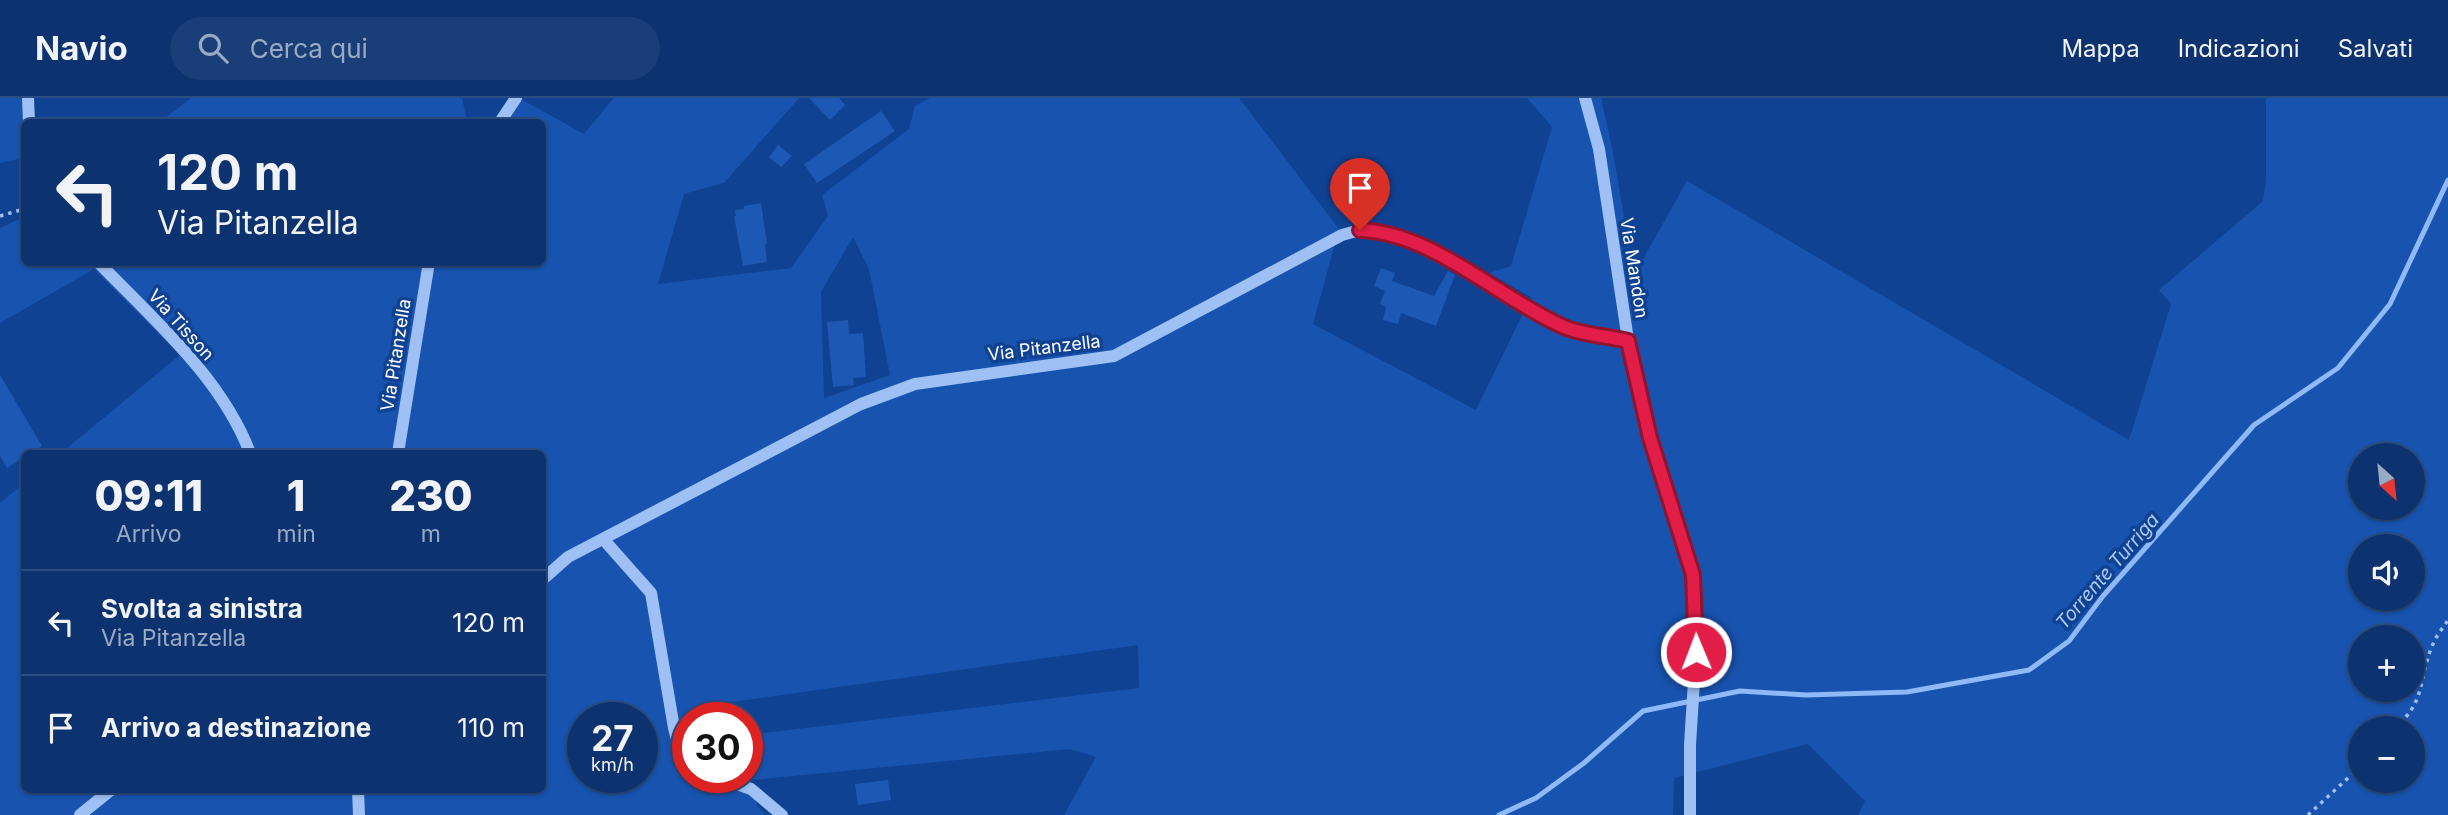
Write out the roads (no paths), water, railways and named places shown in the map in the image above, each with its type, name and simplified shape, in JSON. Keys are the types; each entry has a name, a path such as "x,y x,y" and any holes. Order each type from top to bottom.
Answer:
{"street":[{"path":"28,98 29,119"},
{"path":"502,119 516,98"},
{"name":"Via Mandon","path":"1585,98 1599,149 1628,341 1650,438 1693,575 1697,634 1690,745 1690,815"},
{"name":"Via Pitanzella","path":"546,576 568,557 836,416 889,392 957,376 1114,356 1342,235 1360,230 1379,231 1415,242 1566,328 1628,341"},
{"name":"Via Tisson","path":"102,266 186,352 240,428 249,450"},
{"name":"Via Pitanzella","path":"398,450 428,266"},
{"path":"604,540 651,593 672,716"},
{"path":"80,815 107,793"},
{"path":"358,793 359,815"},
{"path":"756,793 782,815"}],"waterway":[{"name":"Torrente Turriga","path":"1499,815 1536,798 1584,763 1643,711 1740,691 1806,695 1907,692 2029,670 2069,641 2103,596 2254,425 2338,368 2390,304 2448,180"}]}
